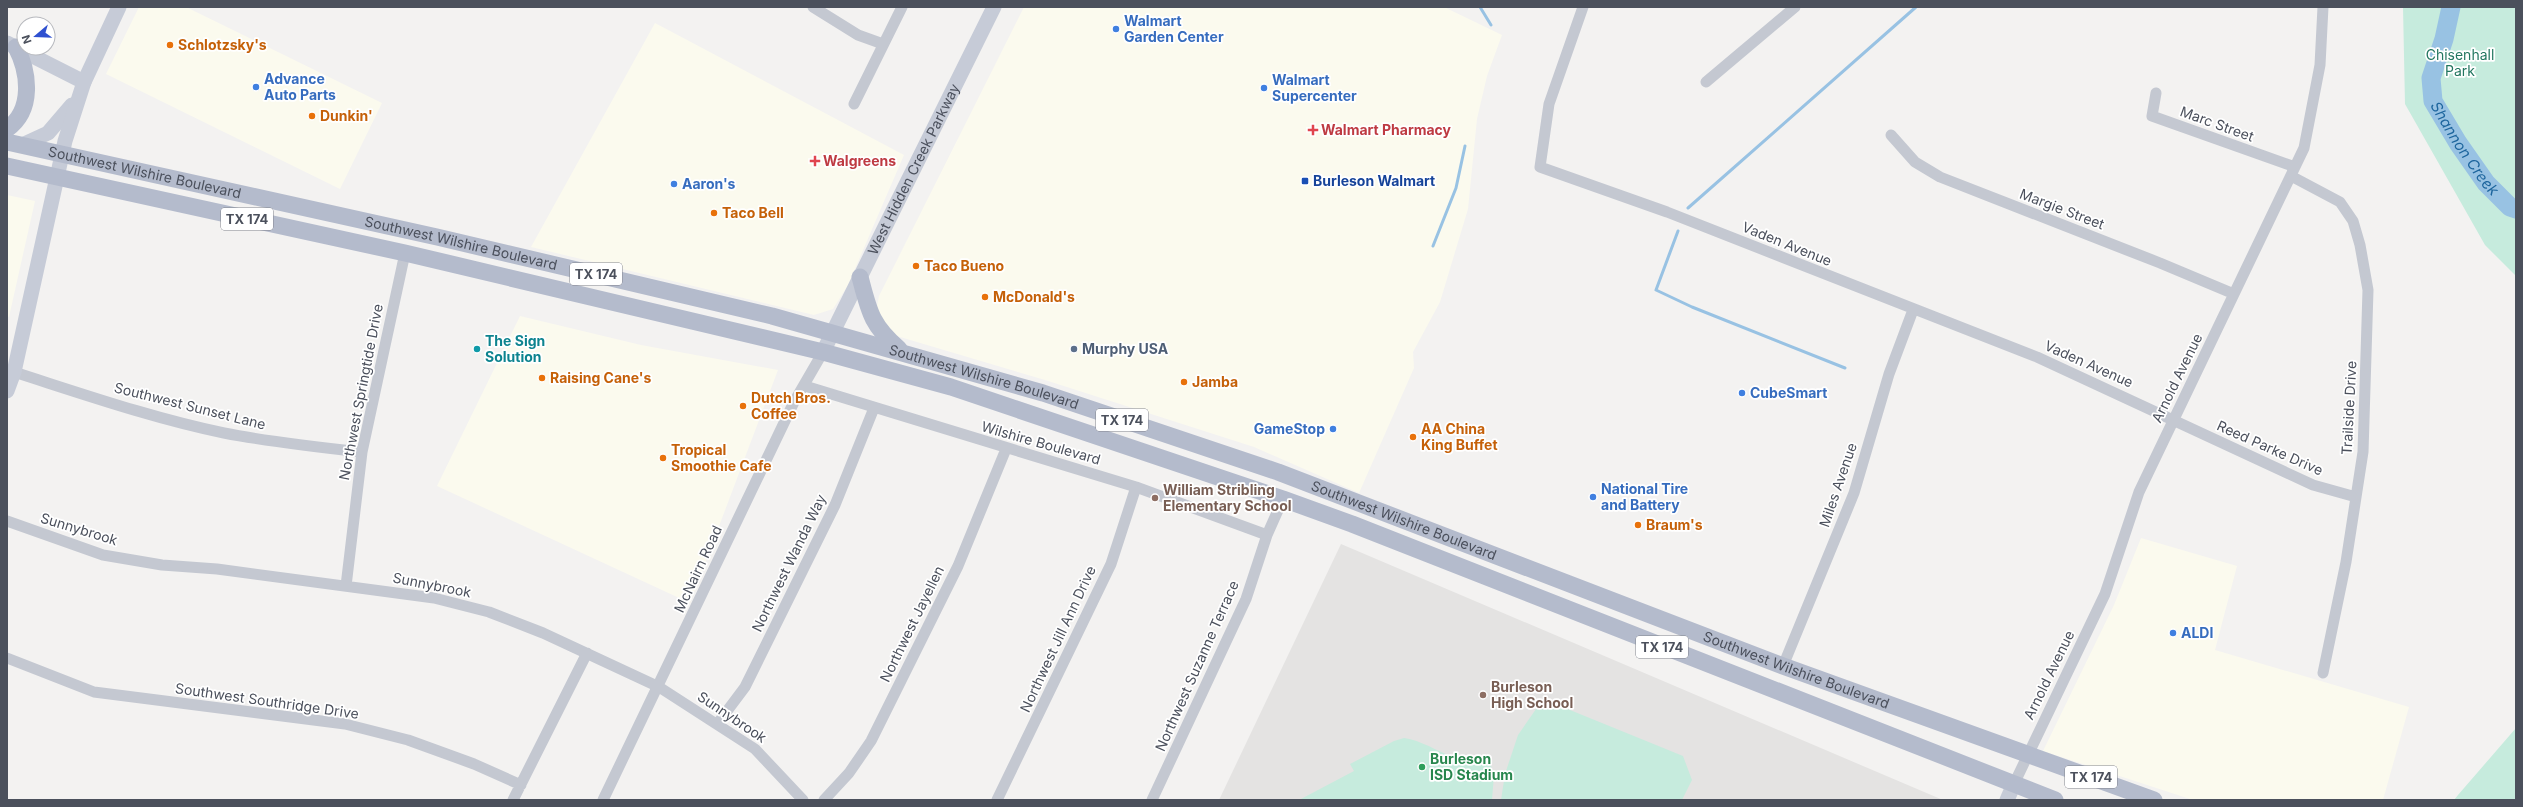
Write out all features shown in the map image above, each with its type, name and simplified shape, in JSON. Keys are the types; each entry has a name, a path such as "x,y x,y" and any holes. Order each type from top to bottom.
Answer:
{"main road":[{"path":"7,129 19,116 28,81 23,61 12,45"},
{"name":"Southwest Wilshire Boulevard","path":"14,143 566,267 833,332 1043,393 1256,465 1783,666 2154,800"},
{"name":"Southwest Wilshire Boulevard","path":"7,166 405,253 823,352 951,387 1283,499 1461,567 2055,800"},
{"path":"860,277 871,318 886,338 902,352"},
{"path":"1160,457 1183,452 1242,473 1251,472 1256,465"},
{"path":"1461,567 1469,546"}],"street":[{"path":"7,391 14,372 62,154 83,87 119,7"},
{"path":"813,7 858,35 883,44"},
{"path":"854,104 902,7"},
{"name":"West Hidden Creek Parkway","path":"823,352 994,7"},
{"name":"Vaden Avenue","path":"1583,7 1549,104 1540,167 1667,212 1913,310 2037,357 2174,419"},
{"path":"1706,82 1795,7"},
{"name":"Arnold Avenue","path":"2014,784 2027,754 2105,594 2139,492 2304,148 2313,110 2320,65 2323,7"},
{"path":"12,45 83,87"},
{"path":"14,143 48,133 66,114 83,87"},
{"name":"Marc Street","path":"2156,93 2152,116 2293,172"},
{"name":"Margie Street","path":"1891,135 1915,162 1940,177 2160,263 2234,294"},
{"name":"Trailside Drive","path":"2293,172 2340,202 2353,221 2360,246 2368,290 2363,452 2346,562 2323,673"},
{"name":"Northwest Springtide Drive","path":"346,586 362,452 405,253"},
{"name":"Miles Avenue","path":"1783,666 1854,494 1889,374 1913,310"},
{"name":"McNairn Road","path":"603,800 659,687 791,409 823,352"},
{"name":"Southwest Sunset Lane","path":"14,372 124,407 223,433 291,445 362,452"},
{"name":"Wilshire Boulevard","path":"805,386 1006,449 1136,487 1267,535"},
{"name":"Northwest Wanda Way","path":"718,723 745,687 835,506 874,408"},
{"name":"Reed Parke Drive","path":"2174,419 2192,430 2313,485 2356,497"},
{"name":"Northwest Jayellen","path":"824,800 849,773 871,741 958,566 1006,449"},
{"name":"Northwest Jill Ann Drive","path":"997,800 1111,564 1136,487"},
{"name":"Northwest Suzanne Terrace","path":"1152,800 1246,599 1267,535 1283,499"},
{"name":"Sunnybrook","path":"7,521 103,555 162,565 216,569 434,598 489,612 543,633 659,687 718,723 755,749 803,800"},
{"path":"513,800 587,653"},
{"name":"Southwest Southridge Drive","path":"7,658 94,692 345,724 408,740 474,764 521,785"},
{"path":"2007,800 2014,784"}],"shaded area":[{"path":"139,7 186,7 382,103 340,189 106,74"},
{"path":"1024,7 1444,7 1502,35 1487,76 1477,119 1468,209 1440,302 1413,352 1414,368 1359,493 1254,447 1045,380 890,334 876,311 879,296"},
{"path":"655,23 904,155 848,285 833,309 814,315 531,247"},
{"path":"7,195 35,201 9,317 7,316"},
{"path":"520,316 641,345 778,370 690,603 437,486"},
{"path":"2141,538 2237,566 2215,650 2409,707 2383,800 2193,800 2043,751 2114,605"},
{"name":"Burleson High School","path":"1341,544 1943,800 1219,800"}],"green space":[{"name":"Chisenhall Park","path":"2403,7 2516,7 2516,276 2485,245 2405,104"},
{"path":"1543,699 1683,756 1692,780 1682,800 1501,800 1505,774 1518,735"},
{"path":"2516,728 2516,800 2454,800 2458,795"},
{"name":"Burleson ISD Stadium","path":"1404,738 1414,740 1446,754 1468,761 1478,761 1488,757 1494,775 1492,800 1299,800 1354,771 1350,764 1394,741"}],"waterway":[{"path":"1480,7 1491,25"},
{"path":"1688,208 1916,7"},
{"name":"Shannon Creek","path":"2451,7 2444,39 2431,78 2433,101 2458,143 2486,183 2510,207 2516,209"},
{"path":"1433,246 1456,188 1465,146"},
{"path":"1678,231 1656,290 1692,307 1845,368"}],"place":[{"name":"Walmart Garden Center","path":"1116,29"},
{"name":"Schlotzsky's","path":"170,45"},
{"name":"Advance Auto Parts","path":"256,87"},
{"name":"Walmart Supercenter","path":"1264,88"},
{"name":"Dunkin'","path":"312,116"},
{"name":"Walmart Pharmacy","path":"1313,130"},
{"name":"Walgreens","path":"815,161"},
{"name":"Burleson Walmart","path":"1305,181"},
{"name":"Aaron's","path":"674,184"},
{"name":"Taco Bell","path":"714,213"},
{"name":"Taco Bueno","path":"916,266"},
{"name":"McDonald's","path":"985,297"},
{"name":"The Sign Solution","path":"477,349"},
{"name":"Murphy USA","path":"1074,349"},
{"name":"Raising Cane's","path":"542,378"},
{"name":"Jamba","path":"1184,382"},
{"name":"CubeSmart","path":"1742,393"},
{"name":"Dutch Bros. Coffee","path":"743,406"},
{"name":"GameStop","path":"1333,429"},
{"name":"AA China King Buffet","path":"1413,437"},
{"name":"Tropical Smoothie Cafe","path":"663,458"},
{"name":"National Tire and Battery","path":"1593,497"},
{"name":"William Stribling Elementary School","path":"1155,498"},
{"name":"Braum's","path":"1638,525"},
{"name":"ALDI","path":"2173,633"},
{"name":"Burleson High School","path":"1483,695"},
{"name":"Burleson ISD Stadium","path":"1422,767"}]}
